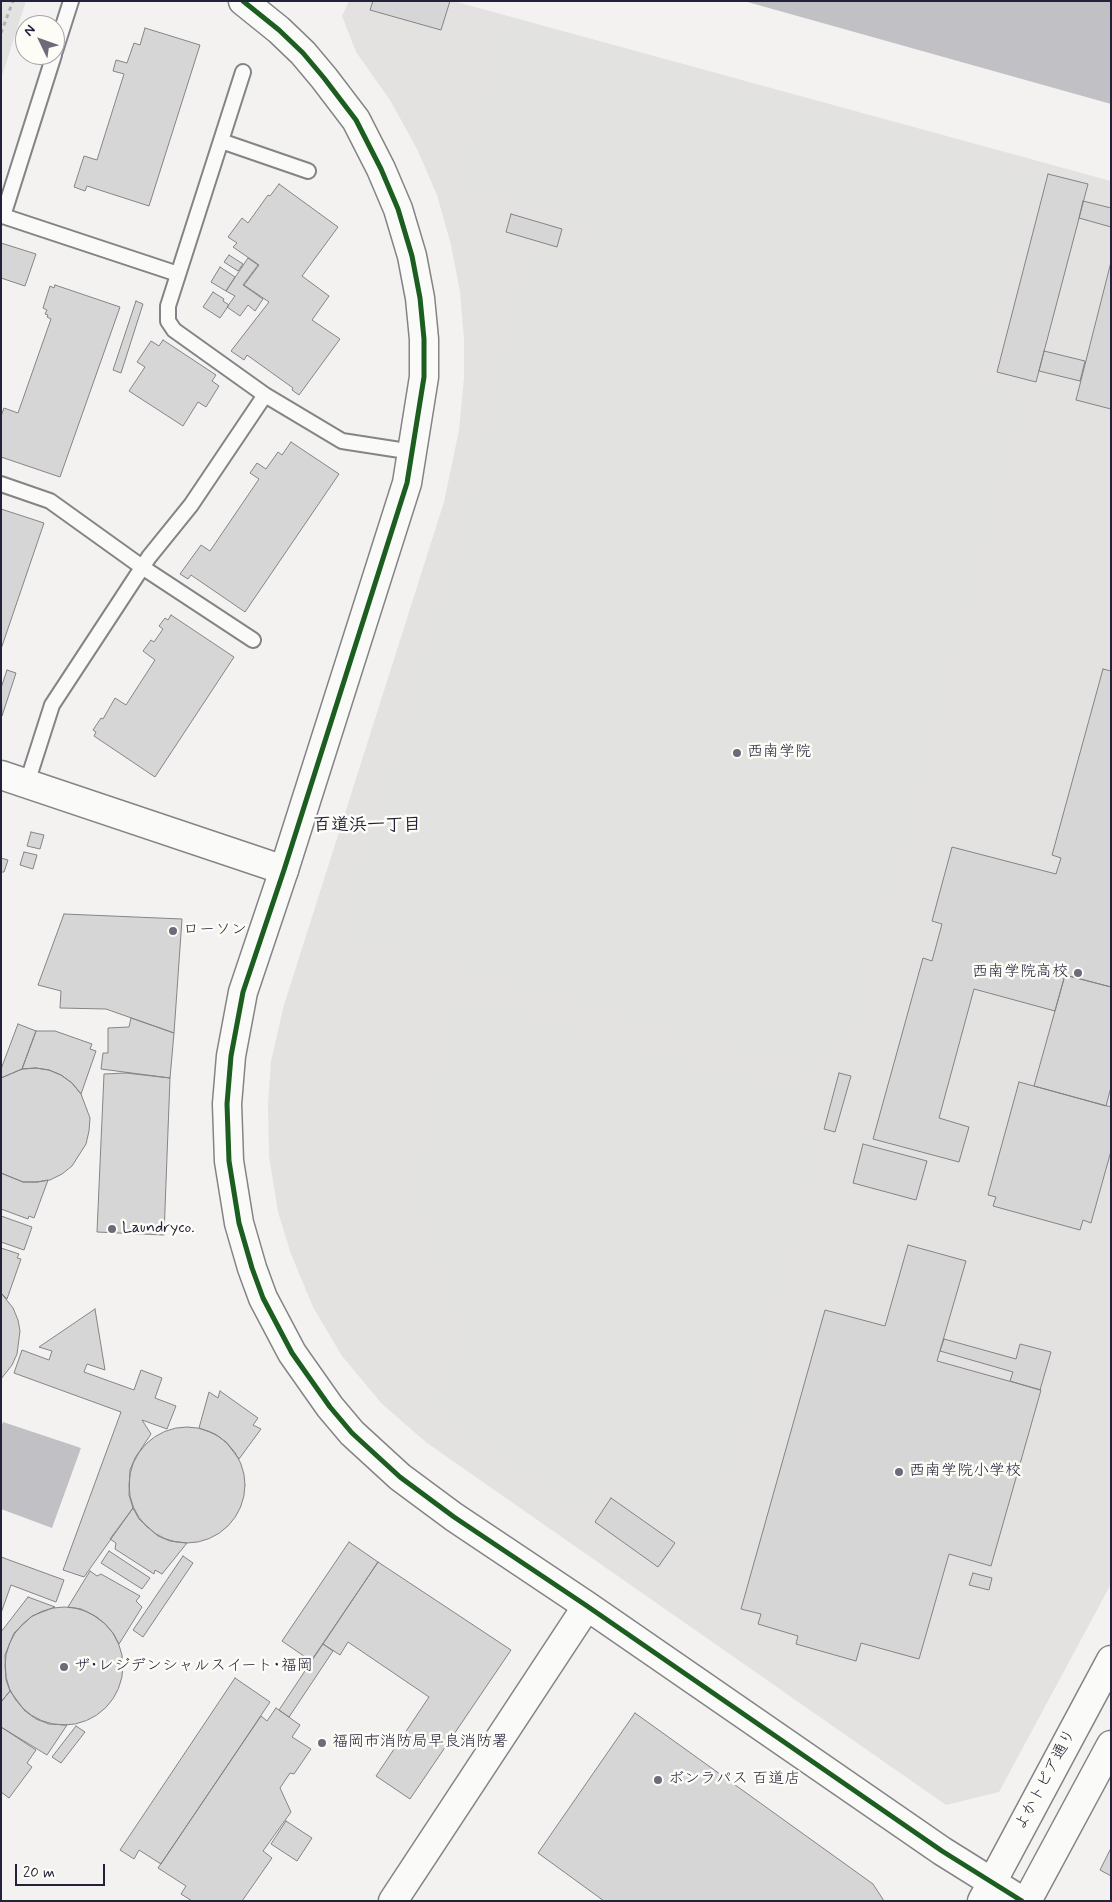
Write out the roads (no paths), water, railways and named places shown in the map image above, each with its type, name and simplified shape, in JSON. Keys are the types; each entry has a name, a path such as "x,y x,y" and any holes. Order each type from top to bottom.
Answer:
{"street":[{"path":"243,1 303,53 356,120 381,169 398,209 412,256 420,298 424,339 424,377 408,483 243,992 232,1056 227,1104 229,1161 239,1223 252,1268 264,1298 292,1353 330,1407 352,1433 400,1477 454,1517 587,1606 942,1851 987,1891 1022,1901"},
{"path":"1,775 284,870"},
{"path":"392,1901 587,1606"},
{"name":"よかトピア通り","path":"987,1891 1111,1660"},
{"path":"1027,1901 1111,1745"}],"lane":[{"path":"65,20 71,1"},
{"path":"51,65 3,216 178,274"},
{"path":"243,72 168,306 168,320 174,330 265,395 342,442 414,452"},
{"path":"221,141 308,170"},
{"path":"27,783 52,706 142,566 191,505 265,395"},
{"path":"1,484 50,501 142,566 253,640"}],"place":[{"name":"西南学院","path":"737,753"},
{"name":"ローソン","path":"173,931"},
{"name":"西南学院高校","path":"1078,973"},
{"name":"Laundryco.","path":"112,1229"},
{"name":"西南学院小学校","path":"899,1472"},
{"name":"ザ･レジデンシャルスイート･福岡","path":"64,1667"},
{"name":"福岡市消防局早良消防署","path":"322,1743"},
{"name":"ボンラパス 百道店","path":"658,1780"}],"district":[{"name":"百道浜一丁目","path":"367,826"}]}
